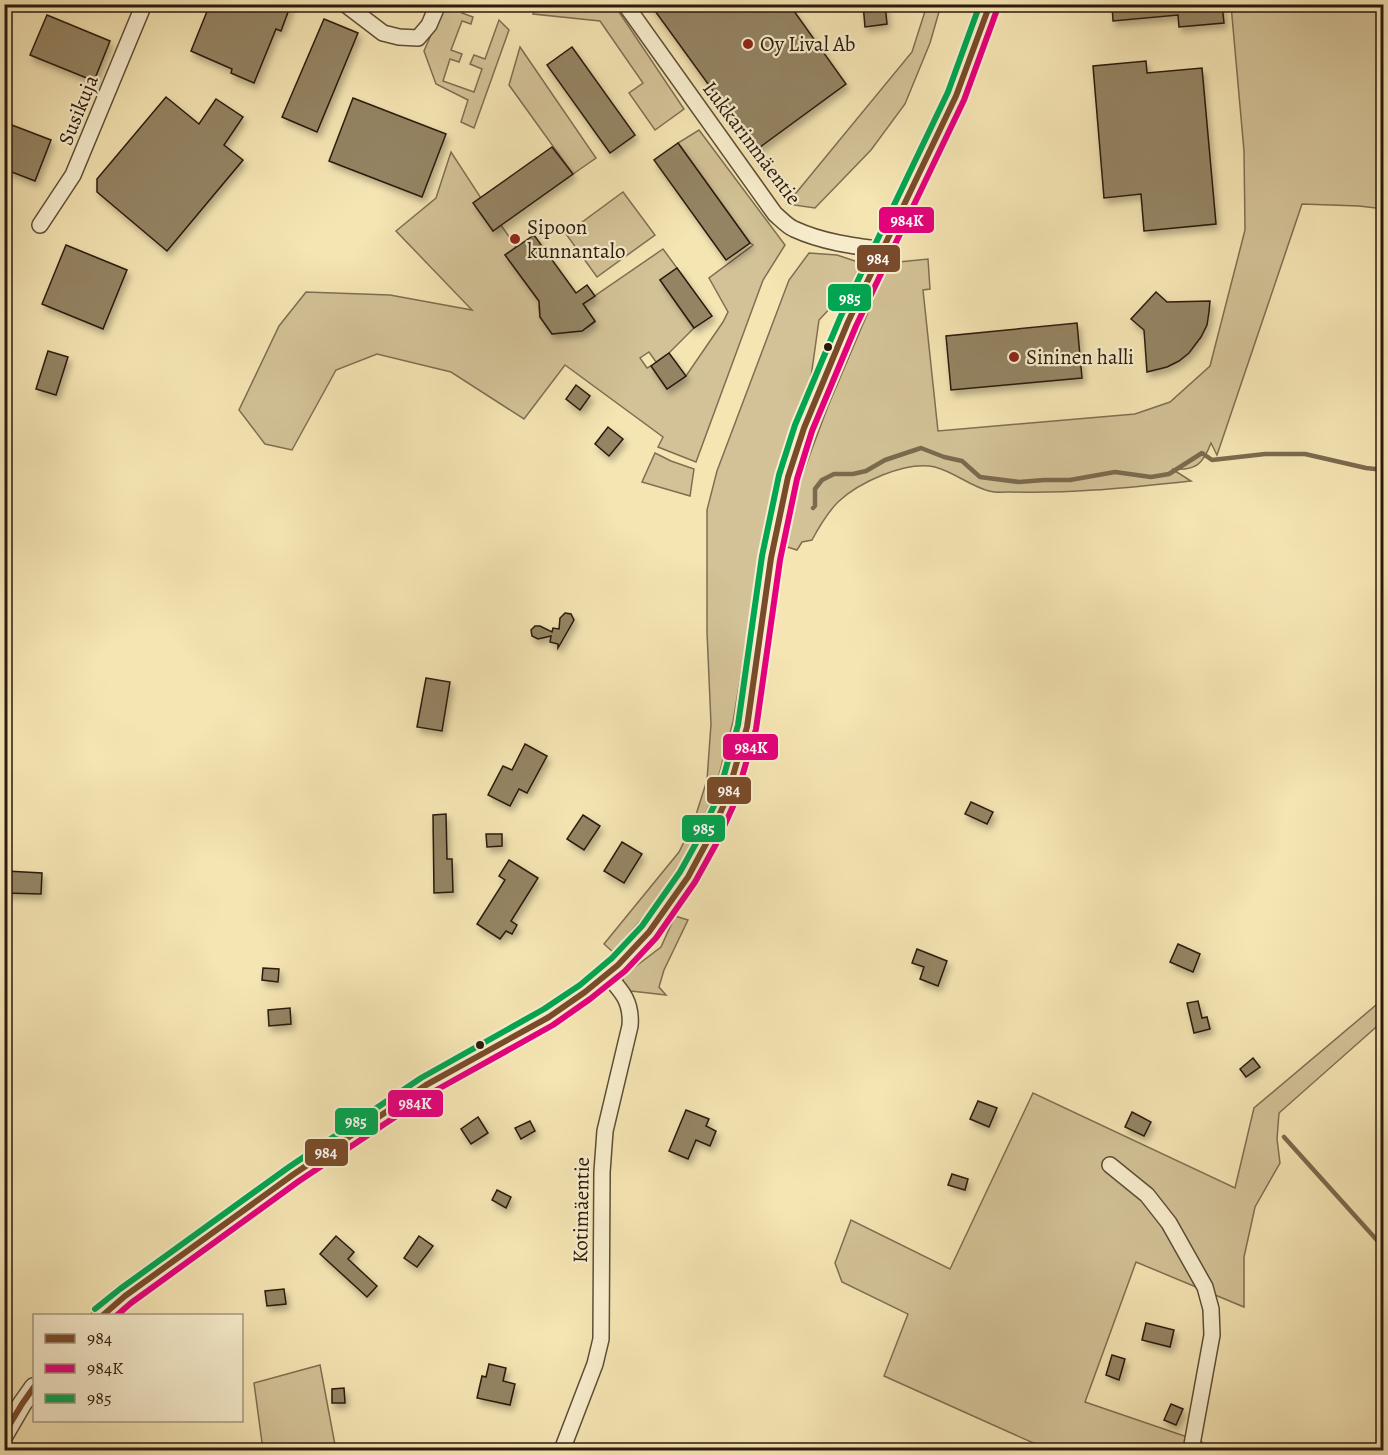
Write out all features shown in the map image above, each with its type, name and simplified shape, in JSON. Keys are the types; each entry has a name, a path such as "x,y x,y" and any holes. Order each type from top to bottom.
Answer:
{"street":[{"name":"Susikuja","path":"40,225 74,175 144,4"},
{"path":"345,4 383,33 418,38 429,25 438,4"},
{"name":"Lukkarinmäentie","path":"625,4 775,214 792,228 811,236 841,244 884,250"},
{"path":"103,1314 294,1174 426,1084 549,1017 585,992 607,975 649,932 688,877 726,800 739,758 747,727 771,558 788,477 804,428 848,322 956,96 990,4"},
{"name":"Kotimäentie","path":"562,1450 595,1364 601,1339 602,1172 605,1131 630,1026 631,1012 625,997 607,975"},
{"path":"1110,1165 1147,1195 1169,1223 1201,1277 1209,1298 1212,1335 1191,1450"},
{"path":"4,1435 33,1389"}],"shaded area":[{"path":"444,5 465,5 462,13 473,17 471,24 462,21 451,50 462,54 459,62 450,59 443,81 474,92 482,69 470,64 474,55 485,59 499,20 509,30 474,128 461,122 468,100 436,84 424,51"},
{"path":"536,5 612,5 617,9 684,109 655,130 629,93 643,83 600,21 533,14"},
{"path":"927,5 941,5 930,43 905,104 871,150 815,208 787,204 912,52"},
{"path":"1231,5 1383,5 1384,209 1302,204 1217,455 1211,443 1198,465 1187,469 1172,469 1191,481 1057,492 992,492 935,467 910,467 883,475 847,495 834,506 812,540 802,542 797,550 784,546 800,481 828,406 889,263 928,259 930,289 923,290 938,431 1135,414 1170,402 1210,366 1245,230 1244,151"},
{"path":"520,47 596,158 573,174 509,85"},
{"path":"699,130 785,245 763,280 696,462 658,447 663,437 565,365 524,419 451,372 377,354 336,370 292,450 265,444 239,410 279,326 306,292 390,295 472,310 396,231 436,198 451,152 481,198 493,231 501,225 516,247 505,255 541,304 539,306 540,317 552,334 583,330 595,322 583,304 663,249 677,268 660,280 694,328 669,353 656,362 649,352 640,358 647,368 651,366 667,389 686,376 728,312 709,278 753,245 678,143"},
{"path":"623,192 655,235 597,277 566,234"},
{"path":"809,253 837,255 861,263 851,286 819,320 811,377 778,476 761,557 733,722 714,794 687,857 654,905 613,952 604,944 679,852 694,821 707,780 711,724 707,632 707,510 717,471 789,280"},
{"path":"655,453 694,469 690,496 642,482"},
{"path":"675,916 688,920 664,970 659,987 666,995 631,991 623,986 623,976 661,947"},
{"path":"1382,1000 1383,1021 1279,1113 1277,1139 1280,1163 1255,1207 1244,1257 1244,1307 1136,1262 1085,1402 1202,1442 1200,1450 1049,1450 884,1376 908,1314 842,1282 835,1263 851,1220 950,1269 1033,1093 1235,1188 1254,1108"},
{"path":"320,1365 336,1450 263,1450 254,1383"}],"building":[{"path":"210,4 291,4 281,31 276,29 254,83 231,73 232,69 191,51"},
{"name":"Oy Lival Ab","path":"650,4 789,4 846,84 756,150"},
{"path":"863,4 885,4 887,24 865,27"},
{"path":"1112,4 1222,4 1224,23 1179,27 1178,15 1113,21"},
{"path":"47,15 110,41 94,81 30,55"},
{"path":"324,19 358,33 317,132 282,117"},
{"path":"572,47 635,135 610,153 547,65"},
{"path":"1146,61 1147,73 1202,68 1216,224 1144,231 1141,194 1104,198 1093,66"},
{"path":"166,97 199,124 216,99 243,117 224,145 243,160 167,251 97,192 97,179"},
{"path":"353,98 446,134 422,197 329,161"},
{"path":"4,122 51,140 35,181 4,169"},
{"path":"678,143 750,243 726,260 654,160"},
{"path":"552,147 573,174 493,231 473,203"},
{"path":"534,235 576,293 587,285 595,296 583,304 595,321 582,331 552,334 540,317 539,301 505,255"},
{"path":"66,245 127,270 103,329 42,304"},
{"path":"677,268 712,316 694,328 660,280"},
{"path":"1156,292 1167,302 1210,301 1209,312 1207,325 1189,353 1167,367 1147,372 1144,330 1131,319"},
{"name":"Sininen halli","path":"1077,323 1082,378 951,390 946,336"},
{"path":"48,351 68,357 56,395 36,389"},
{"path":"669,353 686,376 667,389 651,366"},
{"path":"576,385 590,396 580,410 566,399"},
{"path":"608,427 623,439 609,456 595,444"},
{"path":"565,613 571,614 574,620 558,648 558,644 550,642 551,636 538,639 532,636 531,630 535,626 552,632 553,628 559,629 560,618"},
{"path":"426,678 450,682 442,731 417,727"},
{"path":"525,744 547,756 527,793 519,789 510,806 488,795 503,766 512,770"},
{"path":"971,802 993,812 987,824 965,814"},
{"path":"446,814 447,859 452,859 453,892 434,893 433,815"},
{"path":"583,815 600,826 584,850 567,839"},
{"path":"486,834 502,834 502,846 487,847"},
{"path":"622,842 642,854 624,883 604,871"},
{"path":"509,860 538,878 511,921 517,925 512,934 506,931 500,939 477,924 505,880 499,876"},
{"path":"6,871 42,873 41,894 5,893"},
{"path":"1178,944 1200,954 1193,972 1170,962"},
{"path":"917,949 947,961 938,986 920,979 924,967 912,963"},
{"path":"263,968 279,969 278,982 262,980"},
{"path":"1198,1001 1202,1018 1207,1017 1210,1029 1194,1033 1187,1003"},
{"path":"290,1008 291,1024 269,1026 268,1010"},
{"path":"1253,1058 1260,1067 1246,1077 1240,1069"},
{"path":"978,1101 997,1108 989,1127 970,1119"},
{"path":"686,1110 709,1119 706,1126 716,1131 710,1146 696,1140 688,1159 669,1151"},
{"path":"1132,1112 1151,1122 1144,1136 1125,1127"},
{"path":"478,1117 488,1133 471,1144 461,1129"},
{"path":"530,1121 535,1131 521,1139 515,1128"},
{"path":"952,1174 968,1179 965,1190 948,1185"},
{"path":"497,1190 511,1197 506,1208 492,1200"},
{"path":"336,1236 354,1252 348,1259 377,1286 367,1297 320,1254"},
{"path":"419,1236 433,1246 417,1267 404,1258"},
{"path":"284,1289 286,1304 267,1306 265,1291"},
{"path":"1146,1323 1174,1330 1170,1347 1142,1340"},
{"path":"1112,1355 1125,1359 1119,1380 1106,1375"},
{"path":"489,1364 506,1368 503,1381 515,1384 510,1405 477,1398 482,1376 486,1377"},
{"path":"344,1388 345,1403 332,1403 332,1389"},
{"path":"1171,1404 1183,1409 1176,1425 1164,1420"}],"waterway":[{"path":"813,508 815,489 822,480 834,474 866,471 885,460 921,448 962,461 980,477 1019,482 1070,480 1115,472 1151,477 1169,474 1202,453 1212,460 1265,454 1305,454 1384,470"},
{"path":"1284,1137 1384,1248"}],"transit line":[{"name":"985","path":"95,1309 289,1167 421,1078 544,1009 580,985 612,958 642,926 680,872 718,797 738,725 762,556 779,475 795,425 840,318 948,92 980,4"},
{"name":"984","path":"104,1314 125,1296 294,1174 426,1085 549,1017 585,992 618,965 649,932 688,877 726,800 747,727 771,558 788,477 804,428 848,322 956,96 990,4"},
{"name":"984K","path":"118,1314 299,1181 431,1093 553,1025 590,999 625,971 656,938 695,882 734,804 756,729 780,560 797,479 812,431 856,326 964,100 998,7"},
{"name":"984","path":"4,1434 33,1388"}],"place":[{"name":"Oy Lival Ab","path":"748,44"},
{"name":"Sipoon kunnantalo","path":"515,239"},
{"name":"Sininen halli","path":"1014,357"}]}
